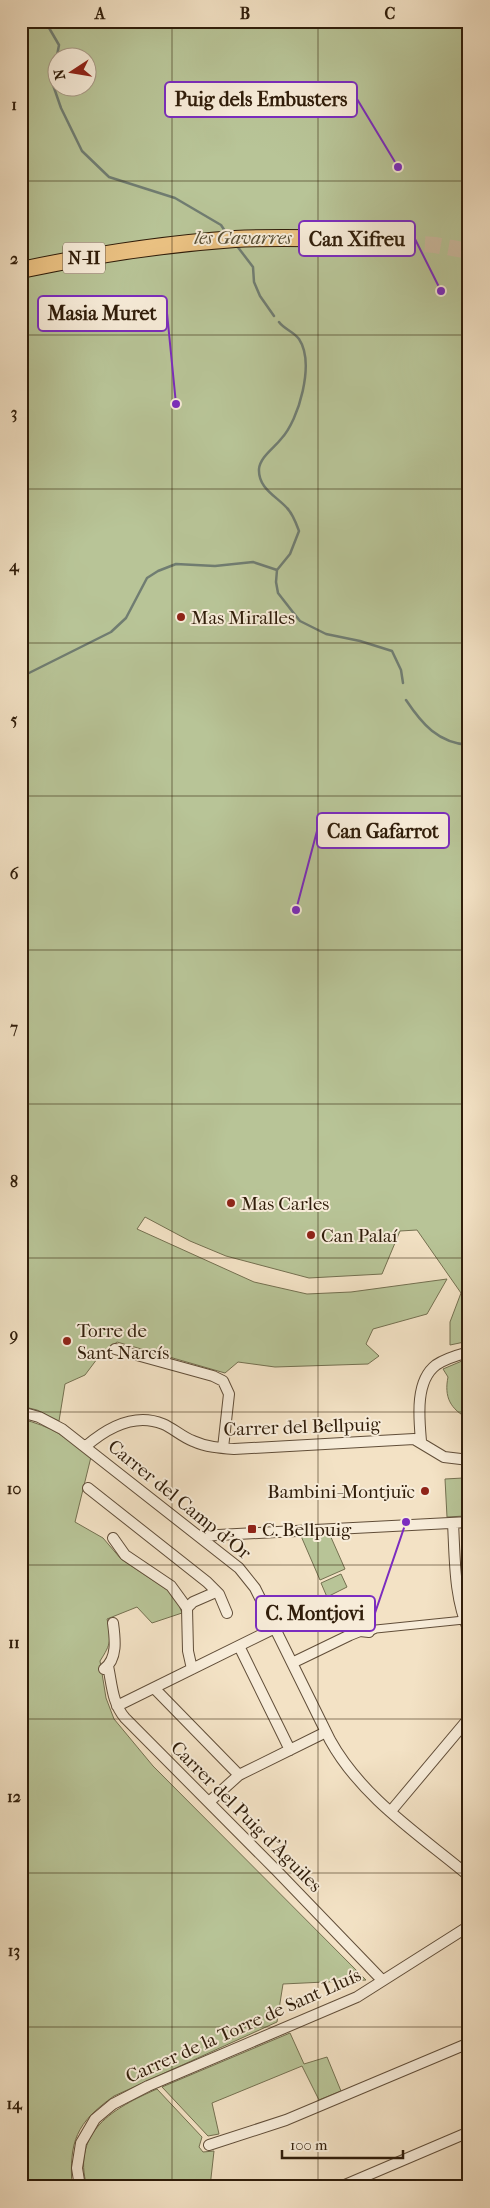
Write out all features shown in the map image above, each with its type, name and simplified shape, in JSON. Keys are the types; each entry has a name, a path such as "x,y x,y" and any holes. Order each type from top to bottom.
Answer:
{"highway":[{"name":"N-II","path":"21,270 78,258 146,248 236,239 353,238"}],"street":[{"path":"114,1348 213,1376 223,1381 229,1394 223,1448"},
{"path":"421,1441 420,1397 427,1375 443,1361 469,1352"},
{"name":"Carrer del Camp d'Or","path":"21,1412 39,1417 56,1425 86,1446 229,1559 251,1582 326,1732 357,1780 469,1876"},
{"name":"Carrer del Bellpuig","path":"86,1446 118,1424 132,1420 147,1419 163,1424 194,1442 223,1448 408,1439 421,1441 444,1456 469,1460"},
{"path":"88,1488 200,1575 219,1594 228,1613"},
{"path":"199,1536 469,1522"},
{"path":"453,1523 457,1583 464,1620 469,1631"},
{"path":"113,1538 125,1555 171,1586 187,1608 188,1651 192,1669"},
{"path":"187,1608 193,1602 216,1592"},
{"path":"292,1663 360,1631 369,1632 376,1629 464,1620"},
{"name":"Carrer del Puig d'Àguiles","path":"113,1623 114,1651 105,1668 117,1706 125,1718 382,1980"},
{"path":"117,1706 275,1628"},
{"path":"239,1646 290,1750"},
{"path":"154,1688 239,1775"},
{"path":"391,1811 469,1718"},
{"path":"209,1802 239,1775 326,1732"},
{"name":"Carrer de la Torre de Sant Lluís","path":"80,2187 77,2168 81,2143 95,2119 113,2104 148,2086 351,2000 469,1926"},
{"path":"209,2145 286,2120 469,2043"},
{"path":"340,2187 469,2132"}],"green space":[{"name":"les Gavarres","path":"21,21 469,21 469,1341 450,1345 450,1322 461,1293 417,1230 400,1231 382,1274 309,1278 226,1256 190,1241 145,1217 137,1229 254,1282 307,1294 351,1292 447,1279 427,1314 373,1329 366,1344 379,1356 368,1364 275,1367 238,1362 225,1373 117,1342 100,1355 85,1375 65,1384 59,1421 37,1410 21,1406"},
{"path":"469,1358 469,1419 457,1411 450,1402 447,1391 448,1377 443,1369"},
{"path":"21,1419 41,1425 59,1434 91,1457 75,1522 103,1538 121,1559 175,1595 182,1613 152,1623 137,1607 107,1619 110,1641 100,1661 106,1698 114,1719 153,1766 366,1980 283,1984 277,2022 114,2096 91,2115 78,2134 72,2157 72,2187 21,2187"},
{"path":"463,1478 465,1516 447,1517 445,1479"},
{"path":"330,1535 345,1569 320,1580 301,1536"},
{"path":"341,1574 347,1587 327,1597 321,1583"},
{"path":"290,2033 304,2064 327,2057 341,2091 319,2100 302,2066 212,2103 219,2134 208,2136 162,2087"},
{"path":"157,2089 202,2137 199,2147 203,2152 214,2151 210,2187 87,2187 84,2167 85,2151 91,2136 100,2124 126,2104"}],"waterway":[{"path":"45,21 59,45 52,82 61,108 82,151 109,177 175,198 221,225 227,234"},
{"path":"237,246 253,267 254,282 260,296 274,316"},
{"path":"279,322 299,339 304,349 305,376 303,391 294,419 288,430 262,461 259,469 261,481 268,491 289,510 299,531 290,554 277,570 276,582 278,593 300,621 326,634 360,641 392,651 401,670 403,683"},
{"path":"21,677 111,632 126,618 147,578 158,571 176,564 215,566 253,562 277,570"},
{"path":"406,700 418,717 432,731 448,740 469,745"}],"tunnel":[{"path":"353,239 435,245 469,251"}],"place":[{"name":"Puig dels Embusters","path":"398,167"},
{"name":"Can Xifreu","path":"441,291"},
{"name":"Masia Muret","path":"176,404"},
{"name":"Mas Miralles","path":"181,617"},
{"name":"Can Gafarrot","path":"296,910"},
{"name":"Mas Carles","path":"231,1203"},
{"name":"Can Palaí","path":"311,1235"},
{"name":"Torre de Sant Narcís","path":"67,1341"},
{"name":"Bambini-Montjuïc","path":"425,1491"},
{"name":"C. Montjovi","path":"406,1522"},
{"name":"C. Bellpuig","path":"252,1529"}]}
